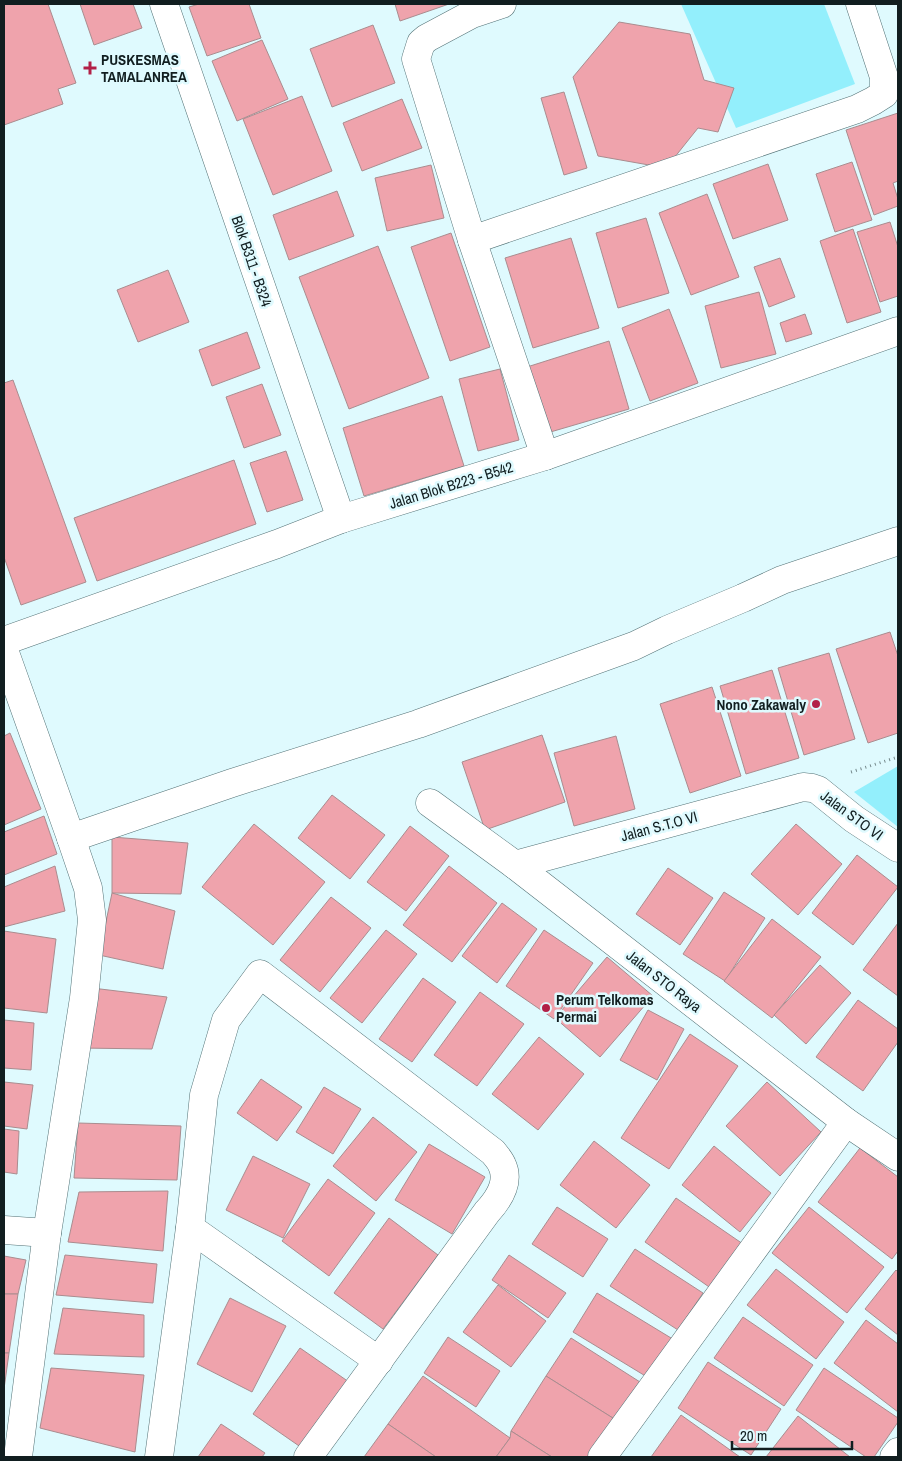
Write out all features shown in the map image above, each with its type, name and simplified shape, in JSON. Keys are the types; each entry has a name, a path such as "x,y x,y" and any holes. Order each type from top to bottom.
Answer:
{"street":[{"name":"Blok B311 - B324","path":"164,4 341,519"},
{"path":"502,4 472,14 427,38 421,43 416,60 472,240 545,456"},
{"path":"472,240 818,123 873,101 884,94 884,77 860,4"},
{"name":"Jalan Blok B223 - B542","path":"4,641 277,544 341,519 545,456 898,331"},
{"path":"71,838 232,783 427,721 634,646 666,630 782,580 898,541"},
{"path":"4,650 88,888 92,920 84,998 47,1233 18,1457"},
{"name":"Jalan STO VI","path":"803,787 818,790 854,819 898,848"},
{"name":"Jalan S.T.O VI","path":"515,865 803,787"},
{"name":"Jalan STO Raya","path":"430,803 515,865 846,1122 898,1158"},
{"path":"159,1457 190,1228 204,1095 226,1020 260,974 493,1152 503,1166 505,1180 499,1199 308,1457"},
{"path":"602,1457 846,1122"},
{"path":"190,1228 378,1361"},
{"path":"4,1230 47,1233"},
{"path":"894,1457 898,1452"}],"shaded area":[{"path":"681,4 824,4 855,84 736,128"},
{"path":"898,766 898,827 854,792"}],"building":[{"path":"4,4 48,4 76,83 58,89 63,104 4,125"},
{"path":"80,4 133,4 142,28 94,45"},
{"path":"199,4 249,4 261,38 207,56 189,7"},
{"path":"395,4 449,4 400,21"},
{"path":"619,22 690,34 704,80 734,88 718,132 698,128 666,168 598,156 573,77"},
{"path":"373,25 395,83 332,107 310,49"},
{"path":"262,40 288,99 237,121 212,61"},
{"path":"564,92 587,168 564,175 541,98"},
{"path":"302,96 332,171 273,195 243,119"},
{"path":"402,99 422,148 362,171 343,123"},
{"path":"898,113 898,181 893,183 898,206 874,215 846,130"},
{"path":"852,162 872,220 835,232 816,174"},
{"path":"768,164 788,220 733,239 713,184"},
{"path":"431,165 444,218 387,231 375,178"},
{"path":"337,191 354,236 289,260 273,215"},
{"path":"707,194 739,277 691,295 659,213"},
{"path":"646,218 669,293 618,308 596,233"},
{"path":"890,222 898,247 898,296 880,302 857,232"},
{"path":"853,229 881,312 847,323 820,241"},
{"path":"451,233 490,347 450,361 411,247"},
{"path":"571,238 599,328 533,348 505,258"},
{"path":"378,246 429,378 349,409 299,277"},
{"path":"780,258 795,297 769,307 754,267"},
{"path":"168,270 189,322 138,342 117,290"},
{"path":"759,292 776,354 721,368 705,306"},
{"path":"669,309 698,383 650,401 622,328"},
{"path":"805,314 812,334 786,342 780,323"},
{"path":"247,332 260,368 212,386 199,350"},
{"path":"609,341 629,409 547,433 527,367"},
{"path":"500,369 519,440 478,451 459,379"},
{"path":"13,380 86,582 21,605 4,557 4,383"},
{"path":"262,384 281,435 244,448 226,397"},
{"path":"442,396 464,466 364,496 343,428"},
{"path":"286,451 303,500 267,512 250,463"},
{"path":"234,460 256,524 97,581 74,518"},
{"path":"890,632 898,656 898,733 868,743 836,649"},
{"name":"Nono Zakawaly","path":"829,653 855,739 804,755 778,668"},
{"path":"772,670 799,758 746,774 720,686"},
{"path":"712,687 741,776 690,793 660,704"},
{"path":"10,733 41,809 4,825 4,736"},
{"path":"542,735 565,802 485,830 462,762"},
{"path":"616,736 635,809 574,826 554,753"},
{"path":"332,795 385,835 350,879 298,838"},
{"path":"44,816 57,854 4,875 4,832"},
{"path":"254,824 325,882 273,945 202,887"},
{"path":"796,824 842,864 798,915 751,874"},
{"path":"410,826 449,856 406,911 367,882"},
{"path":"112,837 188,843 181,894 112,893"},
{"path":"857,855 898,887 853,945 812,913"},
{"path":"55,866 65,911 4,927 4,887"},
{"path":"449,866 497,903 452,962 403,925"},
{"path":"668,868 713,898 680,945 636,914"},
{"path":"724,892 765,918 725,981 683,954"},
{"path":"112,893 175,911 163,969 99,955"},
{"path":"331,897 371,928 320,992 280,960"},
{"path":"502,903 537,929 497,983 462,956"},
{"path":"772,919 821,957 772,1018 724,981"},
{"path":"898,923 898,996 863,970"},
{"path":"386,930 417,954 362,1023 330,998"},
{"path":"544,930 593,963 554,1019 506,986"},
{"path":"4,931 56,939 47,1013 4,1008"},
{"path":"607,957 653,996 600,1057 555,1018"},
{"path":"820,965 851,993 806,1044 774,1015"},
{"path":"423,978 456,1002 412,1062 379,1039"},
{"path":"92,988 167,997 152,1049 80,1048"},
{"path":"480,992 524,1024 477,1086 434,1055"},
{"path":"858,1000 898,1029 898,1042 863,1091 816,1057"},
{"path":"648,1010 684,1029 657,1080 620,1060"},
{"path":"4,1020 34,1023 31,1070 4,1068"},
{"path":"690,1034 738,1066 669,1169 621,1138"},
{"path":"539,1037 584,1074 538,1130 492,1094"},
{"path":"261,1079 302,1107 277,1141 237,1113"},
{"path":"4,1082 33,1085 27,1129 4,1126"},
{"path":"767,1082 821,1132 780,1176 726,1126"},
{"path":"324,1087 361,1109 333,1154 296,1132"},
{"path":"373,1117 417,1152 376,1201 333,1166"},
{"path":"78,1123 181,1126 177,1180 74,1178"},
{"path":"4,1129 19,1131 17,1174 4,1172"},
{"path":"594,1141 650,1185 616,1228 560,1185"},
{"path":"429,1144 485,1177 452,1234 395,1200"},
{"path":"714,1146 771,1193 740,1232 682,1185"},
{"path":"860,1148 898,1177 898,1251 892,1259 818,1202"},
{"path":"253,1156 310,1184 283,1238 226,1210"},
{"path":"328,1179 375,1213 329,1276 282,1241"},
{"path":"168,1191 163,1251 68,1242 79,1192"},
{"path":"676,1198 743,1244 712,1289 645,1242"},
{"path":"557,1207 608,1239 583,1277 532,1244"},
{"path":"809,1207 884,1267 847,1313 772,1253"},
{"path":"389,1218 438,1255 383,1329 334,1293"},
{"path":"635,1249 703,1293 678,1330 610,1286"},
{"path":"65,1255 157,1264 153,1303 56,1295"},
{"path":"509,1255 566,1293 548,1318 492,1280"},
{"path":"4,1256 26,1260 18,1294 4,1294"},
{"path":"776,1269 844,1322 816,1359 747,1305"},
{"path":"896,1270 898,1272 898,1335 865,1309"},
{"path":"498,1285 546,1321 511,1367 463,1332"},
{"path":"597,1293 676,1341 652,1380 573,1332"},
{"path":"4,1294 18,1294 9,1353 4,1353"},
{"path":"230,1298 286,1326 252,1392 197,1364"},
{"path":"63,1308 144,1315 144,1357 54,1354"},
{"path":"743,1317 813,1365 784,1406 714,1358"},
{"path":"866,1320 898,1344 898,1412 834,1363"},
{"path":"448,1337 500,1371 476,1407 424,1373"},
{"path":"571,1338 640,1382 616,1420 546,1376"},
{"path":"300,1348 349,1382 302,1448 253,1414"},
{"path":"4,1353 9,1353 4,1389"},
{"path":"708,1362 781,1409 751,1455 678,1408"},
{"path":"51,1368 144,1375 135,1452 40,1428"},
{"path":"824,1368 898,1418 898,1422 874,1457 866,1457 796,1410"},
{"path":"423,1376 510,1438 496,1457 436,1457 388,1424"},
{"path":"546,1376 616,1420 592,1457 552,1457 511,1431"},
{"path":"681,1415 740,1457 651,1457"},
{"path":"798,1416 850,1457 766,1457"},
{"path":"221,1424 265,1453 262,1457 198,1457"},
{"path":"388,1424 436,1457 364,1457"},
{"path":"511,1431 552,1457 496,1457 510,1438"}],"place":[{"name":"PUSKESMAS TAMALANREA","path":"90,68"},
{"name":"Nono Zakawaly","path":"816,704"},
{"name":"Perum Telkomas Permai","path":"546,1008"}]}
